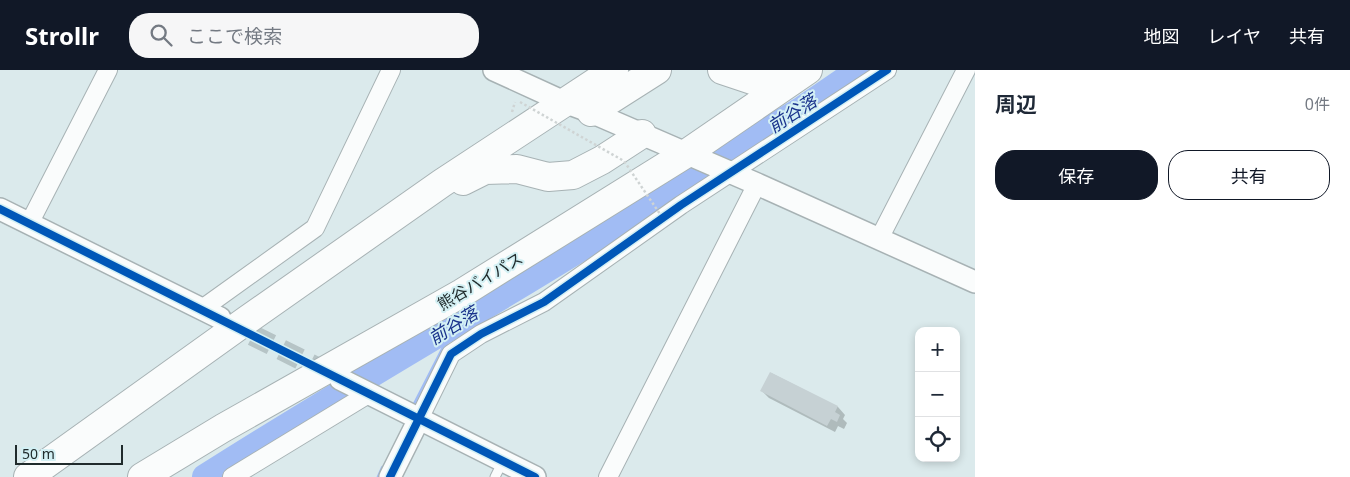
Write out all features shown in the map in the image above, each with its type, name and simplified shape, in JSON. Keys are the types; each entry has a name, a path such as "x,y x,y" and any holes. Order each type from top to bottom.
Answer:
{"highway":[{"path":"28,477 238,326 442,183 614,70"},
{"path":"591,112 657,70"},
{"path":"722,70 755,81 797,70"},
{"name":"熊谷バイパス","path":"142,477 224,428 462,293 687,153 808,70"},
{"path":"442,183 457,184 485,170 517,169 548,177 573,175 602,160 642,134"}],"street":[{"path":"29,224 108,70"},
{"path":"0,209 211,314 315,228 390,70"},
{"path":"494,70 564,102 687,153 975,282"},
{"path":"390,477 413,416 452,354 481,334 544,302 681,206 887,70"},
{"path":"879,239 966,70"},
{"path":"608,477 757,184"},
{"path":"340,379 413,416 499,469 534,477"},
{"path":"232,477 369,393"}],"path":[{"path":"520,102 624,161 660,214"}],"building":[{"path":"770,372 838,406 835,412 840,415 837,422 831,419 827,426 760,391"}],"waterway":[{"name":"前谷落","path":"725,157 802,109 859,70"},
{"name":"前谷落","path":"205,477 266,438 578,251 701,173"},
{"path":"412,410 457,322"},
{"path":"379,477 383,468"}],"tunnel":[{"path":"224,321 336,377"}],"cycle path":[{"path":"390,477 451,354 481,334 544,302 681,205 887,70"},
{"path":"0,209 535,477"}]}
